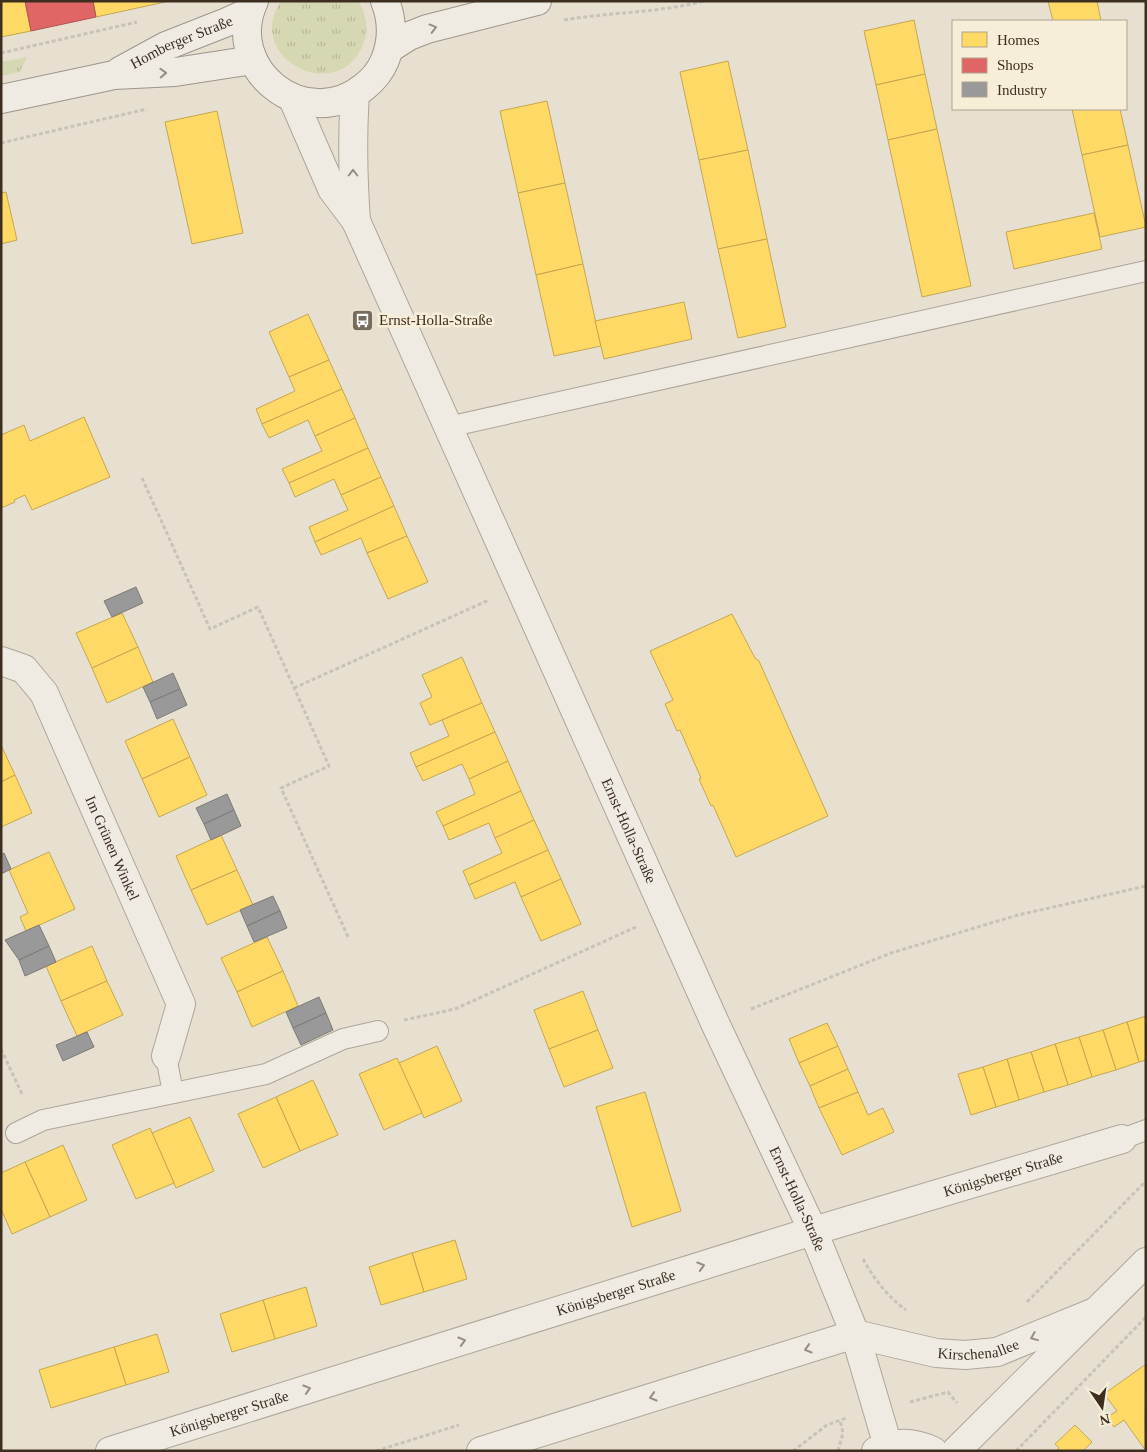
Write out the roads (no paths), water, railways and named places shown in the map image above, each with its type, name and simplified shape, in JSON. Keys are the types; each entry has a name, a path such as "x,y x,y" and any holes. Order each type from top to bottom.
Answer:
{"street":[{"path":"252,6 247,36 248,45 253,60 263,76 276,90 293,99 308,103 324,103 340,100 355,94 370,82 382,66 390,48 392,35 391,21 385,1"},
{"path":"390,48 409,36 427,30 538,1"},
{"name":"Homberger Straße","path":"114,74 166,46 227,22 252,6"},
{"name":"Homberger Straße","path":"1,99 114,74 175,72 253,60"},
{"name":"Ernst-Holla-Straße","path":"355,94 353,181 356,221"},
{"name":"Ernst-Holla-Straße","path":"293,99 332,189 356,221 715,1023 813,1231 855,1334 882,1448"},
{"name":"Im Grünen Winkel","path":"1,661 24,668 44,693 181,1004 166,1056"},
{"name":"Königsberger Straße","path":"110,1451 813,1231 1134,1135"},
{"name":"Kirschenallee","path":"956,1451 1146,1262"},
{"name":"Kirschenallee","path":"855,1334 936,1353 965,1355 989,1353 997,1352 1095,1312"},
{"path":"481,1451 855,1334"},
{"path":"882,1448 903,1443 919,1445 934,1451"}],"lane":[{"path":"448,427 1146,271"},
{"path":"16,1133 43,1120 266,1074 343,1039 378,1031"},
{"path":"166,1056 173,1093"}],"place":[{"name":"Ernst-Holla-Straße","path":"363,320"}]}
